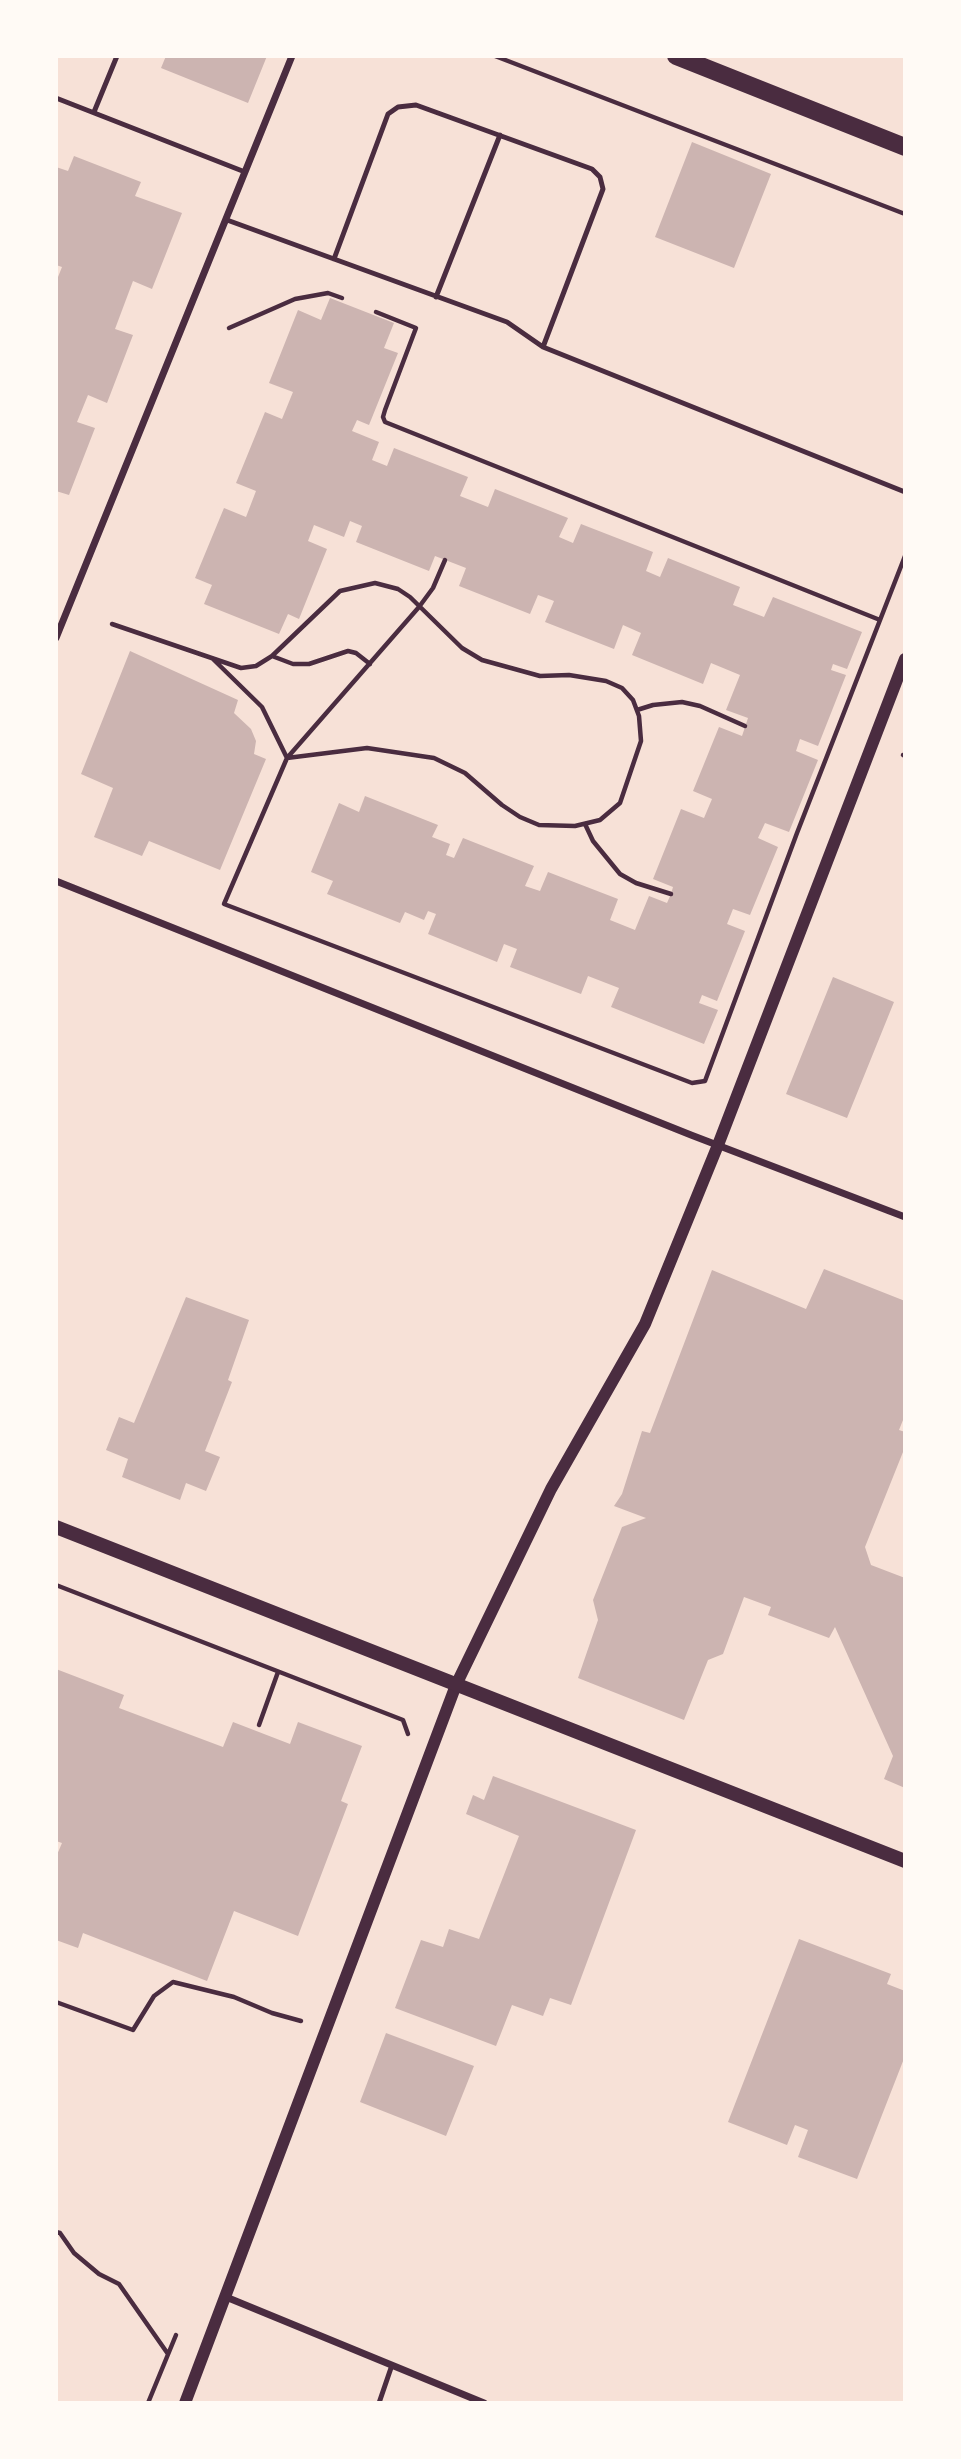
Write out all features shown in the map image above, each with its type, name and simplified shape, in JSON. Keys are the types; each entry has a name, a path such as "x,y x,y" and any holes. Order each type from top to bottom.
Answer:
{"main road":[{"path":"677,56 905,147"},
{"path":"56,1528 905,1861"}],"street":[{"path":"56,638 292,56"},
{"path":"185,2403 456,1685 551,1489 645,1324 718,1145 905,659"},
{"path":"56,881 905,1217"},
{"path":"226,2297 392,2365 471,2401 484,2403"}],"lane":[{"path":"94,112 117,56"},
{"path":"56,98 245,172"},
{"path":"334,260 388,114 398,107 416,104 592,169 600,177 603,189 544,347"},
{"path":"436,297 500,135"},
{"path":"227,220 507,322 544,347 905,492"},
{"path":"379,2403 392,2365"}],"path":[{"path":"495,56 905,214"},
{"path":"229,328 295,299 328,293 342,298"},
{"path":"376,312 416,328 385,410 385,422 880,620"},
{"path":"445,560 433,588 419,607 287,758 224,904 692,1083 705,1081 745,969 905,556"},
{"path":"111,624 242,668 257,666 272,656 340,590 375,583 398,589 410,597 462,648 482,660 540,676 569,676 606,681 622,688 633,700 637,710 641,741 620,803 600,820 585,824 540,825 520,817 465,773 434,758 367,748 287,758"},
{"path":"272,656 293,664 309,664 348,651 356,653 370,664"},
{"path":"212,658 262,707 287,758"},
{"path":"637,710 682,702 700,706 745,726"},
{"path":"585,824 593,841 620,874 636,883 671,894"},
{"path":"56,1586 403,1720"},
{"path":"259,1725 278,1672"},
{"path":"56,2002 133,2030 154,1996 173,1982 234,1997 326,2029"},
{"path":"56,2232 60,2233 74,2253 99,2274 119,2284 168,2354"},
{"path":"148,2403 176,2334"}],"building":[{"path":"166,56 267,56 248,103 161,68"},
{"path":"692,142 771,174 734,268 655,237"},
{"path":"74,156 141,182 135,196 182,213 152,289 133,281 115,329 133,335 107,403 88,395 77,422 95,428 69,495 56,491 56,282 62,267 56,265 56,167 68,171"},
{"path":"330,298 394,323 384,348 398,353 369,425 357,420 352,431 379,442 372,460 387,466 394,448 468,477 460,496 488,507 495,489 568,518 559,537 573,543 581,524 653,552 646,571 660,577 668,558 740,587 733,605 764,617 773,597 862,632 847,669 833,664 831,670 846,675 818,746 800,739 796,751 818,760 789,832 765,823 758,838 778,847 750,915 733,909 727,924 745,931 717,1001 702,995 699,1003 718,1010 704,1044 611,1007 619,988 588,976 581,994 510,967 517,949 504,944 497,962 428,934 436,914 428,911 424,920 405,912 400,923 327,894 333,881 311,872 339,803 359,812 365,796 438,825 432,837 450,844 446,855 454,858 463,838 534,866 525,886 540,891 548,872 618,899 610,920 635,930 649,896 667,903 671,894 673,887 653,879 681,809 704,818 712,799 693,791 719,727 742,736 748,718 726,710 740,675 711,663 703,684 632,655 641,633 623,625 614,649 545,622 554,601 538,595 530,614 459,586 466,568 435,556 429,571 356,542 362,526 350,521 344,537 314,525 308,541 327,549 299,619 288,614 279,634 204,604 212,585 195,578 224,508 246,517 256,491 236,483 265,412 282,419 293,392 269,383 298,310 321,320"},
{"path":"130,651 238,700 234,713 251,729 256,741 254,754 266,759 220,870 149,841 142,856 94,837 113,788 81,774"},
{"path":"833,977 894,1002 847,1118 786,1094"},
{"path":"824,1269 905,1301 905,1415 899,1430 905,1432 905,1447 865,1547 871,1565 905,1578 905,1788 884,1779 893,1756 835,1627 829,1638 768,1615 771,1607 744,1597 723,1654 708,1660 684,1720 578,1678 598,1620 593,1600 622,1527 646,1518 614,1506 622,1494 642,1431 650,1433 712,1270 806,1309"},
{"path":"186,1297 249,1320 228,1380 232,1382 205,1451 220,1457 206,1491 186,1483 180,1500 122,1477 128,1459 106,1450 119,1417 134,1423"},
{"path":"56,1669 124,1695 119,1708 223,1747 233,1722 290,1744 298,1722 362,1746 341,1801 348,1804 298,1936 234,1911 207,1981 83,1933 78,1948 56,1940 56,1857 62,1843 56,1841"},
{"path":"493,1776 636,1830 571,2005 550,1998 543,2016 512,2005 496,2046 395,2008 421,1940 443,1947 449,1929 479,1939 519,1836 466,1814 473,1795 484,1800"},
{"path":"799,1939 891,1974 887,1984 905,1991 905,2056 857,2179 798,2157 808,2130 795,2125 787,2145 728,2122"},
{"path":"386,2033 474,2066 446,2136 360,2102"}]}
